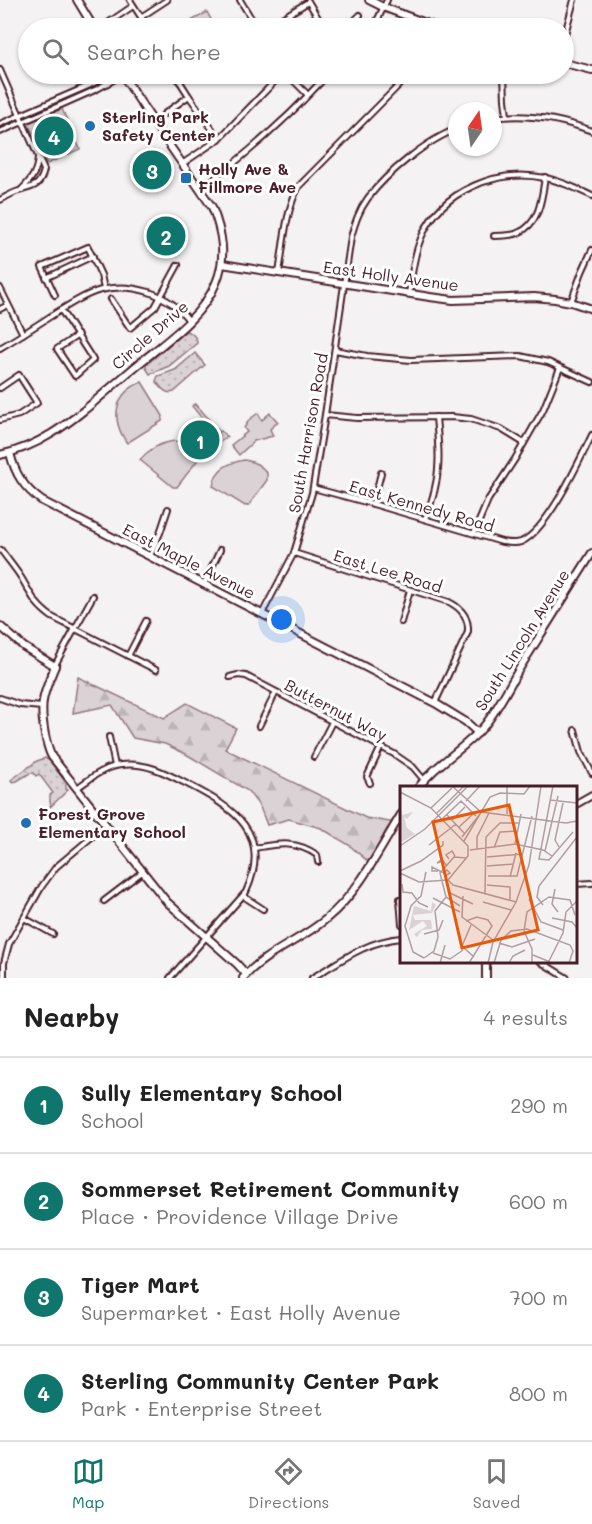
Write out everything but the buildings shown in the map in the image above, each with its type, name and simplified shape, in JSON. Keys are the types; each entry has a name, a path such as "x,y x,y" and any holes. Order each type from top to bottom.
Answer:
{"street":[{"path":"76,0 88,18"},
{"path":"130,0 141,17 167,0"},
{"path":"240,0 251,18"},
{"path":"369,0 409,18"},
{"path":"377,18 387,0"},
{"path":"569,18 574,0"},
{"path":"282,18 308,1 318,18"},
{"path":"115,18 133,6"},
{"path":"357,18 360,15"},
{"path":"574,66 592,70"},
{"path":"0,70 38,158 44,166 42,178 36,185 0,200"},
{"path":"0,124 91,84"},
{"path":"0,132 106,84"},
{"path":"130,84 200,189 219,176 285,119 318,84"},
{"path":"181,84 219,139"},
{"path":"182,164 219,139 272,84"},
{"path":"297,84 307,94"},
{"path":"279,273 288,216 298,186 400,84"},
{"path":"504,84 507,116"},
{"path":"164,114 189,96"},
{"path":"502,117 530,116 556,120 592,131"},
{"name":"South Harrison Road","path":"262,614 294,553 313,488 351,237 357,217 368,199 405,162 432,142 448,134"},
{"path":"21,190 32,179 38,158"},
{"path":"409,295 415,255 422,236 434,216 449,201 468,188 494,179 519,175 545,177 592,196"},
{"path":"494,236 521,232 532,223 539,208 545,177"},
{"name":"Circle Drive","path":"10,453 49,436 68,423 199,311 216,283 222,264 219,227 212,207 200,189"},
{"path":"55,295 42,267 88,246 101,275 104,289"},
{"path":"571,302 592,250"},
{"path":"46,278 93,256"},
{"name":"East Holly Avenue","path":"222,264 409,295 453,300 534,297 571,302 592,309"},
{"path":"111,299 130,328 155,307 178,265"},
{"path":"0,348 88,294 115,287 131,288 161,297 174,304 189,321"},
{"path":"0,288 23,334"},
{"path":"0,309 8,305"},
{"path":"61,310 78,335 93,360 75,376 57,349 78,335"},
{"path":"334,350 411,360 520,356 548,362 592,382"},
{"path":"474,533 488,500 543,410 560,368"},
{"path":"0,388 19,375 37,403 19,415 0,420"},
{"path":"325,415 357,418 452,417 471,419 501,429 524,443"},
{"path":"425,519 438,475 439,449 436,417"},
{"name":"East Kennedy Road","path":"313,488 502,542 521,542 539,527 548,514 592,435"},
{"path":"0,455 10,453"},
{"name":"East Maple Avenue","path":"10,453 19,479 32,494 42,501 435,703 466,722 478,733"},
{"path":"373,504 381,473"},
{"path":"150,556 168,509"},
{"path":"1,550 37,605 52,618 156,670"},
{"path":"204,584 220,550"},
{"name":"East Lee Road","path":"294,553 453,604 461,610 467,621 468,632 435,703"},
{"name":"South Lincoln Avenue","path":"420,786 478,733 496,709 591,558"},
{"path":"401,622 410,590"},
{"path":"93,596 46,687 42,707 42,724 49,751 167,902 237,964 245,976 270,954 315,927 339,907 364,877 400,816"},
{"path":"128,656 146,621"},
{"path":"0,626 24,647 55,666"},
{"name":"Butternut Way","path":"230,677 246,676 381,747 413,767 424,780"},
{"path":"259,726 276,692"},
{"path":"0,698 20,705 42,707"},
{"path":"314,757 332,722"},
{"path":"575,730 581,752 592,774"},
{"path":"109,738 116,766"},
{"path":"370,783 367,777 381,747"},
{"path":"76,788 99,772 116,766 134,765 156,769 226,806 239,817 248,831 254,848 254,870 251,882 243,896 170,978"},
{"path":"577,803 592,795"},
{"path":"4,978 7,951 42,886 57,867 107,825"},
{"path":"254,848 291,844 306,848 317,855 318,862"},
{"path":"104,901 142,872"},
{"path":"577,884 592,883"},
{"path":"243,896 263,909"},
{"path":"24,918 54,934"},
{"path":"312,978 365,946 400,938"},
{"path":"543,963 567,978"}],"green space":[{"path":"207,12 210,18 196,18"},
{"path":"62,109 80,149 47,164 28,123"},
{"path":"186,331 194,336 197,343 169,366 150,374 146,365"},
{"path":"195,353 205,365 174,392 164,390 156,381 158,376 175,370"},
{"path":"142,382 163,416 162,421 127,443 118,425 118,408 125,393"},
{"path":"195,403 219,431 216,435 221,431 227,437 220,442 208,430 213,425 209,427 192,406 194,404 199,409"},
{"path":"258,413 262,420 270,413 278,422 270,429 273,436 254,441 239,455 231,445 247,432 244,428 249,420"},
{"path":"177,441 194,446 203,453 177,487 173,487 140,460 156,446"},
{"path":"244,460 257,464 267,473 267,480 249,505 245,506 213,486 217,475 224,467"},
{"path":"78,677 164,718 187,703 236,728 225,749 366,818 396,823 371,864 349,845 321,828 289,819 267,825 260,807 248,791 165,744 133,738 112,705 73,713"},
{"path":"45,758 50,761 66,783 68,790 48,809 44,806 48,808 51,805 50,795 53,793 39,774 36,776 30,773 17,781 11,780 37,761"}],"place":[{"name":"Sterling Park Safety Center","path":"90,126"},
{"name":"Sterling Community Center Park","path":"54,136"},
{"name":"Tiger Mart","path":"152,170"},
{"name":"Holly Ave & Fillmore Ave","path":"186,178"},
{"name":"Sommerset Retirement Community","path":"166,236"},
{"name":"Sully Elementary School","path":"200,440"},
{"name":"Forest Grove Elementary School","path":"26,823"}]}
